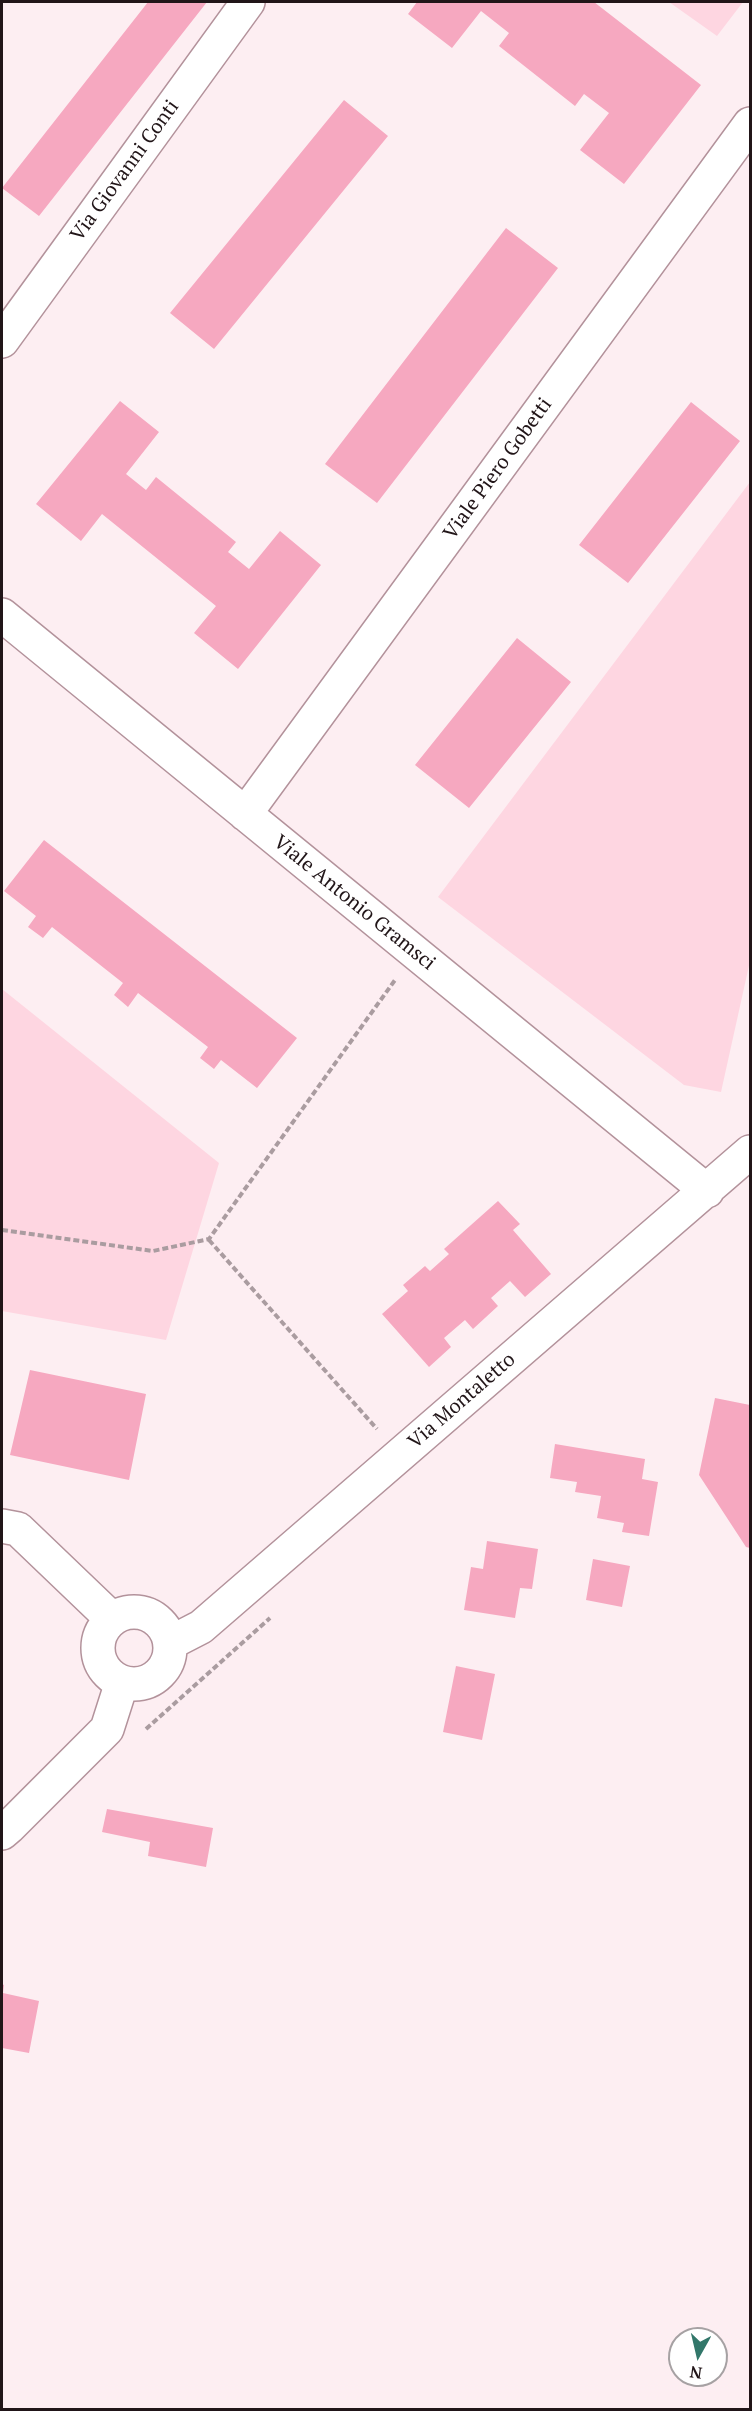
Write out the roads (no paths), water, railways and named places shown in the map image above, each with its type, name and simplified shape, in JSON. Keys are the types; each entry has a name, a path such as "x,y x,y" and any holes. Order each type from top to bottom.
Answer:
{"street":[{"name":"Via Giovanni Conti","path":"2,341 248,2"},
{"name":"Viale Piero Gobetti","path":"245,814 750,124"},
{"name":"Viale Antonio Gramsci","path":"2,615 707,1191"},
{"name":"Via Montaletto","path":"170,1643 201,1627 750,1152"},
{"path":"2,1526 18,1529 112,1618"},
{"path":"129,1612 148,1614 158,1621 166,1631 170,1643 170,1655 165,1667 157,1676 146,1682 134,1684 122,1682 112,1677 99,1659 99,1636 104,1627 112,1618 129,1612"},
{"path":"2,1833 107,1729 122,1682"}]}
